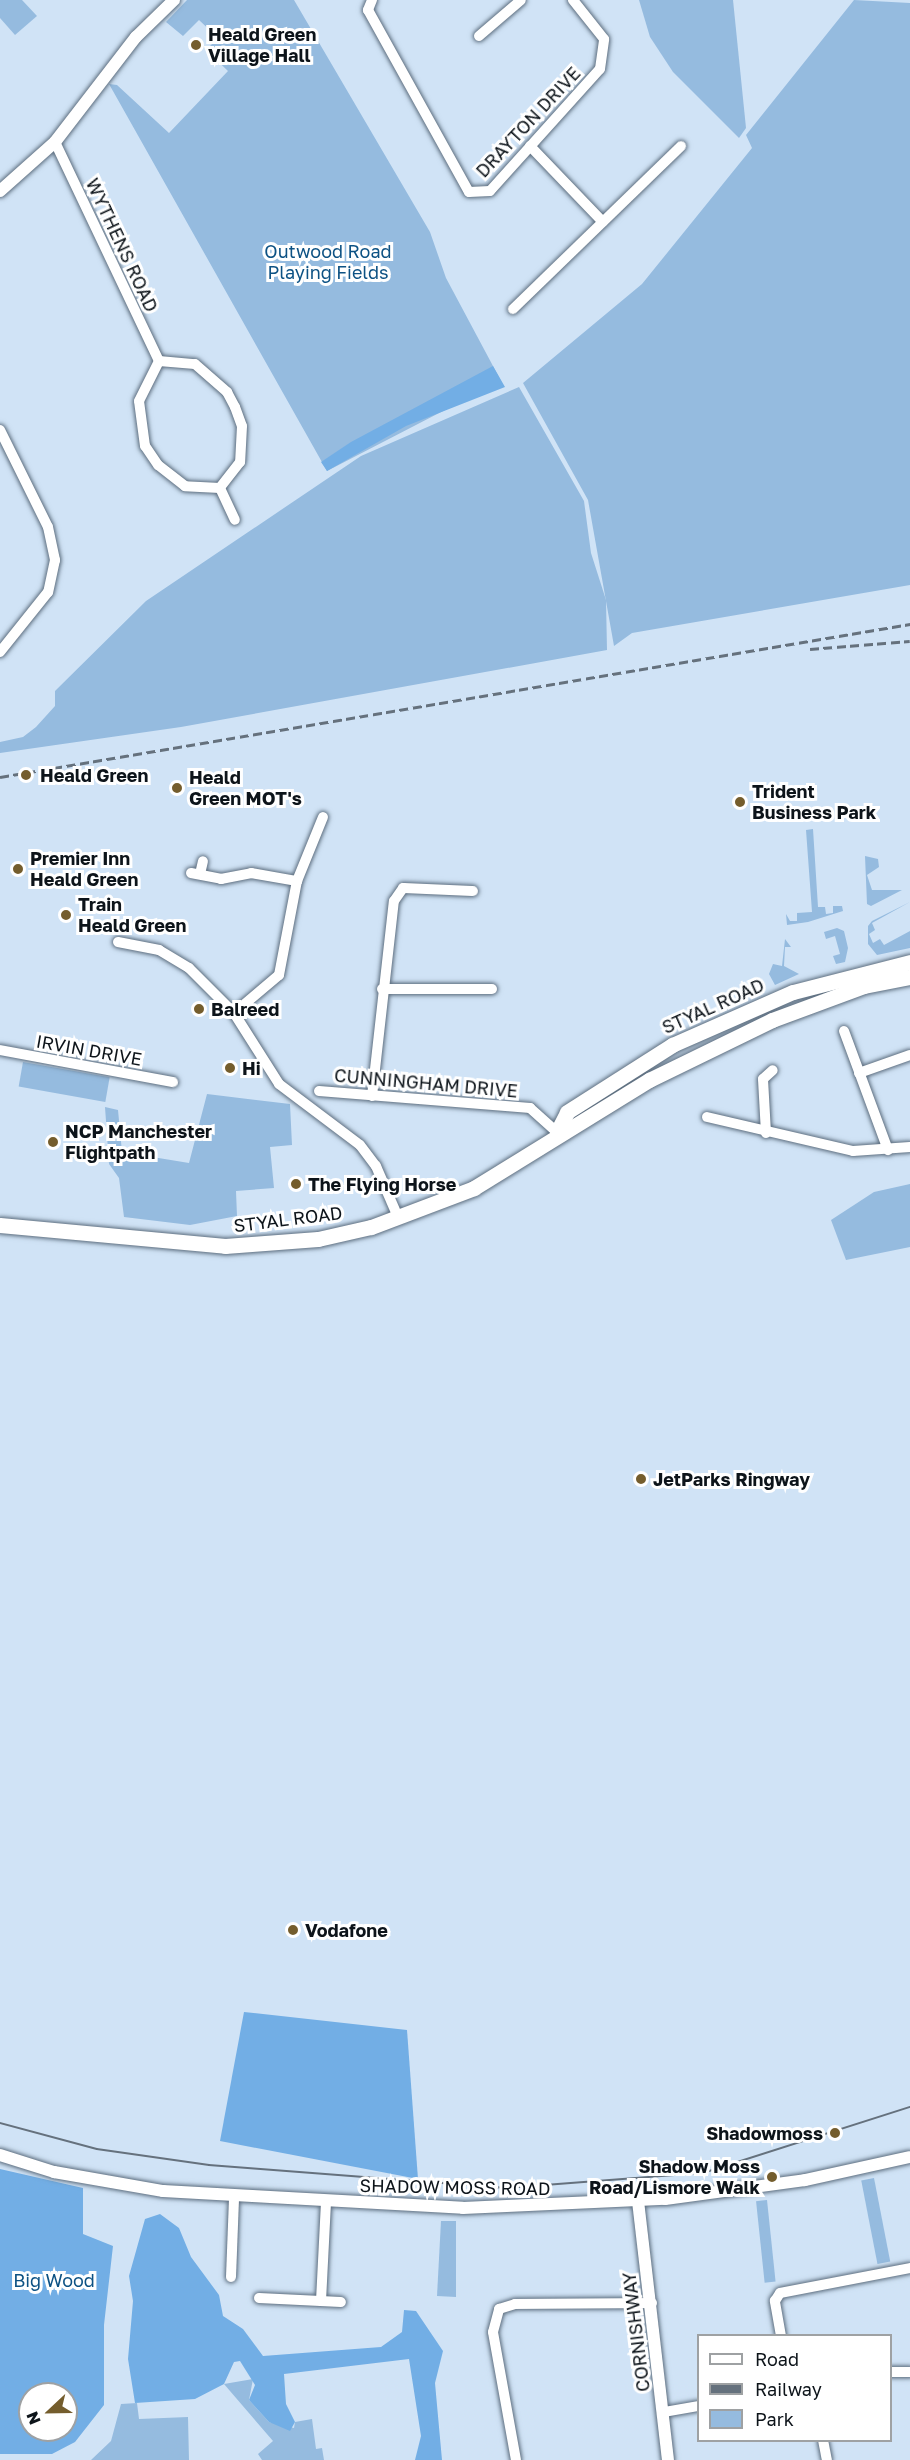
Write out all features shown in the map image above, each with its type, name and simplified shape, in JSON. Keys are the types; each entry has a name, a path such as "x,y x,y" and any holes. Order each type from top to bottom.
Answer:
{"main road":[{"name":"STYAL ROAD","path":"557,1132 567,1112 672,1045 793,992 910,962"},
{"name":"STYAL ROAD","path":"0,1225 225,1246 318,1239 398,1217 474,1188 557,1132 576,1127 649,1080 772,1020 864,986 910,977"}],"street":[{"path":"0,191 55,142 136,37 174,0"},
{"name":"DRAYTON DRIVE","path":"372,0 368,10 469,192 490,190 600,69 604,39 573,0"},
{"path":"479,36 521,0"},
{"name":"WYTHENS ROAD","path":"55,142 159,361"},
{"path":"530,146 603,222"},
{"path":"513,309 681,146"},
{"path":"159,361 195,364 227,392 235,407 242,426 240,462 220,488 185,486 158,465 145,446 138,412 140,390 159,361"},
{"path":"0,430 48,527 55,560 48,592 0,652"},
{"path":"220,488 235,520"},
{"path":"234,1013 275,983 297,881 323,817"},
{"path":"202,861 195,874 221,879 251,873 297,881"},
{"path":"372,1095 382,989 394,901 403,888 473,891"},
{"path":"118,942 172,956 234,1013 279,1084 360,1145 376,1166 398,1217"},
{"path":"382,989 492,989"},
{"path":"844,1031 888,1150"},
{"name":"IRVIN DRIVE","path":"0,1050 173,1082"},
{"path":"859,1073 910,1055"},
{"path":"766,1133 763,1079 772,1070"},
{"name":"CUNNINGHAM DRIVE","path":"319,1091 530,1108 557,1132"},
{"path":"706,1117 766,1133 853,1151 910,1147"},
{"name":"SHADOW MOSS ROAD","path":"0,2155 91,2180 234,2198 486,2207 638,2201 805,2180 910,2157"},
{"path":"231,2277 234,2198"},
{"name":"CORNISHWAY","path":"638,2201 652,2304 668,2460"},
{"path":"321,2301 326,2203"},
{"path":"781,2334 776,2301 780,2294 910,2268"},
{"path":"259,2298 341,2302"},
{"path":"516,2460 493,2332 499,2309 515,2304 652,2304"},
{"path":"892,2372 910,2372"},
{"path":"664,2412 697,2406"},
{"path":"823,2442 827,2460"}],"green space":[{"path":"0,0 22,0 37,16 15,35 0,18"},
{"name":"Outwood Road Playing Fields","path":"187,0 294,0 430,232 446,278 501,381 327,471 109,84 117,85 169,133 228,71 206,50 218,38 199,20 183,36 166,22"},
{"path":"639,0 733,0 746,128 739,138 673,72 650,37"},
{"path":"854,0 910,3 910,585 632,633 614,646 588,500 523,383 642,284 752,148 746,135"},
{"path":"493,366 505,387 406,426 327,471 321,462 351,442"},
{"path":"519,387 584,501 591,553 606,600 607,650 181,727 0,753 0,742 23,737 36,727 55,706 55,691 146,601 361,456"},
{"path":"813,829 818,907 825,907 826,914 833,913 833,906 842,906 843,911 808,922 787,925 786,914 790,921 797,921 797,913 812,912 806,830"},
{"path":"865,856 878,859 879,867 867,875 872,890 902,890 871,906 867,904"},
{"path":"910,902 872,923 875,930 869,934 873,943 880,939 884,945 910,931 910,948 877,955 868,944 868,926 872,921"},
{"path":"837,928 844,931 848,948 845,962 836,964 833,956 840,954 835,936 826,939 824,932"},
{"path":"785,939 791,947 785,947 784,966 799,974 775,985 769,974 773,964 782,966"},
{"path":"23,1062 110,1077 105,1102 19,1087"},
{"path":"207,1094 290,1104 292,1145 270,1147 274,1188 236,1191 237,1216 190,1225 124,1217 119,1178 109,1164 105,1107 118,1110 122,1152 189,1163"},
{"path":"910,1184 910,1247 846,1260 831,1220 874,1192"},
{"path":"244,2012 407,2030 418,2179 220,2141"},
{"name":"Big Wood","path":"0,2169 83,2188 83,2234 113,2246 104,2325 104,2405 78,2438 78,2382 18,2382 18,2442 75,2442 52,2454 0,2454"},
{"path":"874,2178 890,2261 877,2264 861,2180"},
{"path":"767,2200 776,2282 765,2283 756,2201"},
{"path":"160,2214 179,2228 191,2257 219,2295 223,2316 243,2329 263,2356 381,2347 402,2332 404,2310 416,2311 443,2351 435,2383 442,2460 415,2460 421,2436 409,2359 284,2374 286,2404 295,2422 290,2431 269,2422 249,2400 255,2385 240,2361 234,2362 224,2384 195,2399 135,2403 128,2359 133,2301 129,2276 145,2219"},
{"path":"441,2221 456,2221 456,2297 437,2296"},
{"path":"253,2379 249,2400 269,2422 294,2428 295,2422 312,2419 316,2449 322,2448 324,2460 262,2460 258,2454 273,2441 224,2384"},
{"path":"137,2403 139,2419 188,2417 189,2460 91,2460 111,2441 121,2404"}],"tram line":[{"path":"0,2123 97,2149 209,2165 506,2188 703,2173 910,2107"}],"railway":[{"path":"0,777 910,624"},
{"path":"810,649 910,641"}],"place":[{"name":"Heald Green Village Hall","path":"196,45"},
{"name":"Heald Green","path":"26,775"},
{"name":"Heald Green MOT's","path":"177,788"},
{"name":"Trident Business Park","path":"740,802"},
{"name":"Premier Inn Heald Green","path":"18,869"},
{"name":"Train Heald Green","path":"66,915"},
{"name":"Balreed","path":"199,1009"},
{"name":"Hi","path":"230,1068"},
{"name":"NCP Manchester Flightpath","path":"53,1142"},
{"name":"The Flying Horse","path":"296,1184"},
{"name":"JetParks Ringway","path":"641,1479"},
{"name":"Vodafone","path":"293,1930"},
{"name":"Shadowmoss","path":"835,2133"},
{"name":"Shadow Moss Road/Lismore Walk","path":"772,2177"}]}
